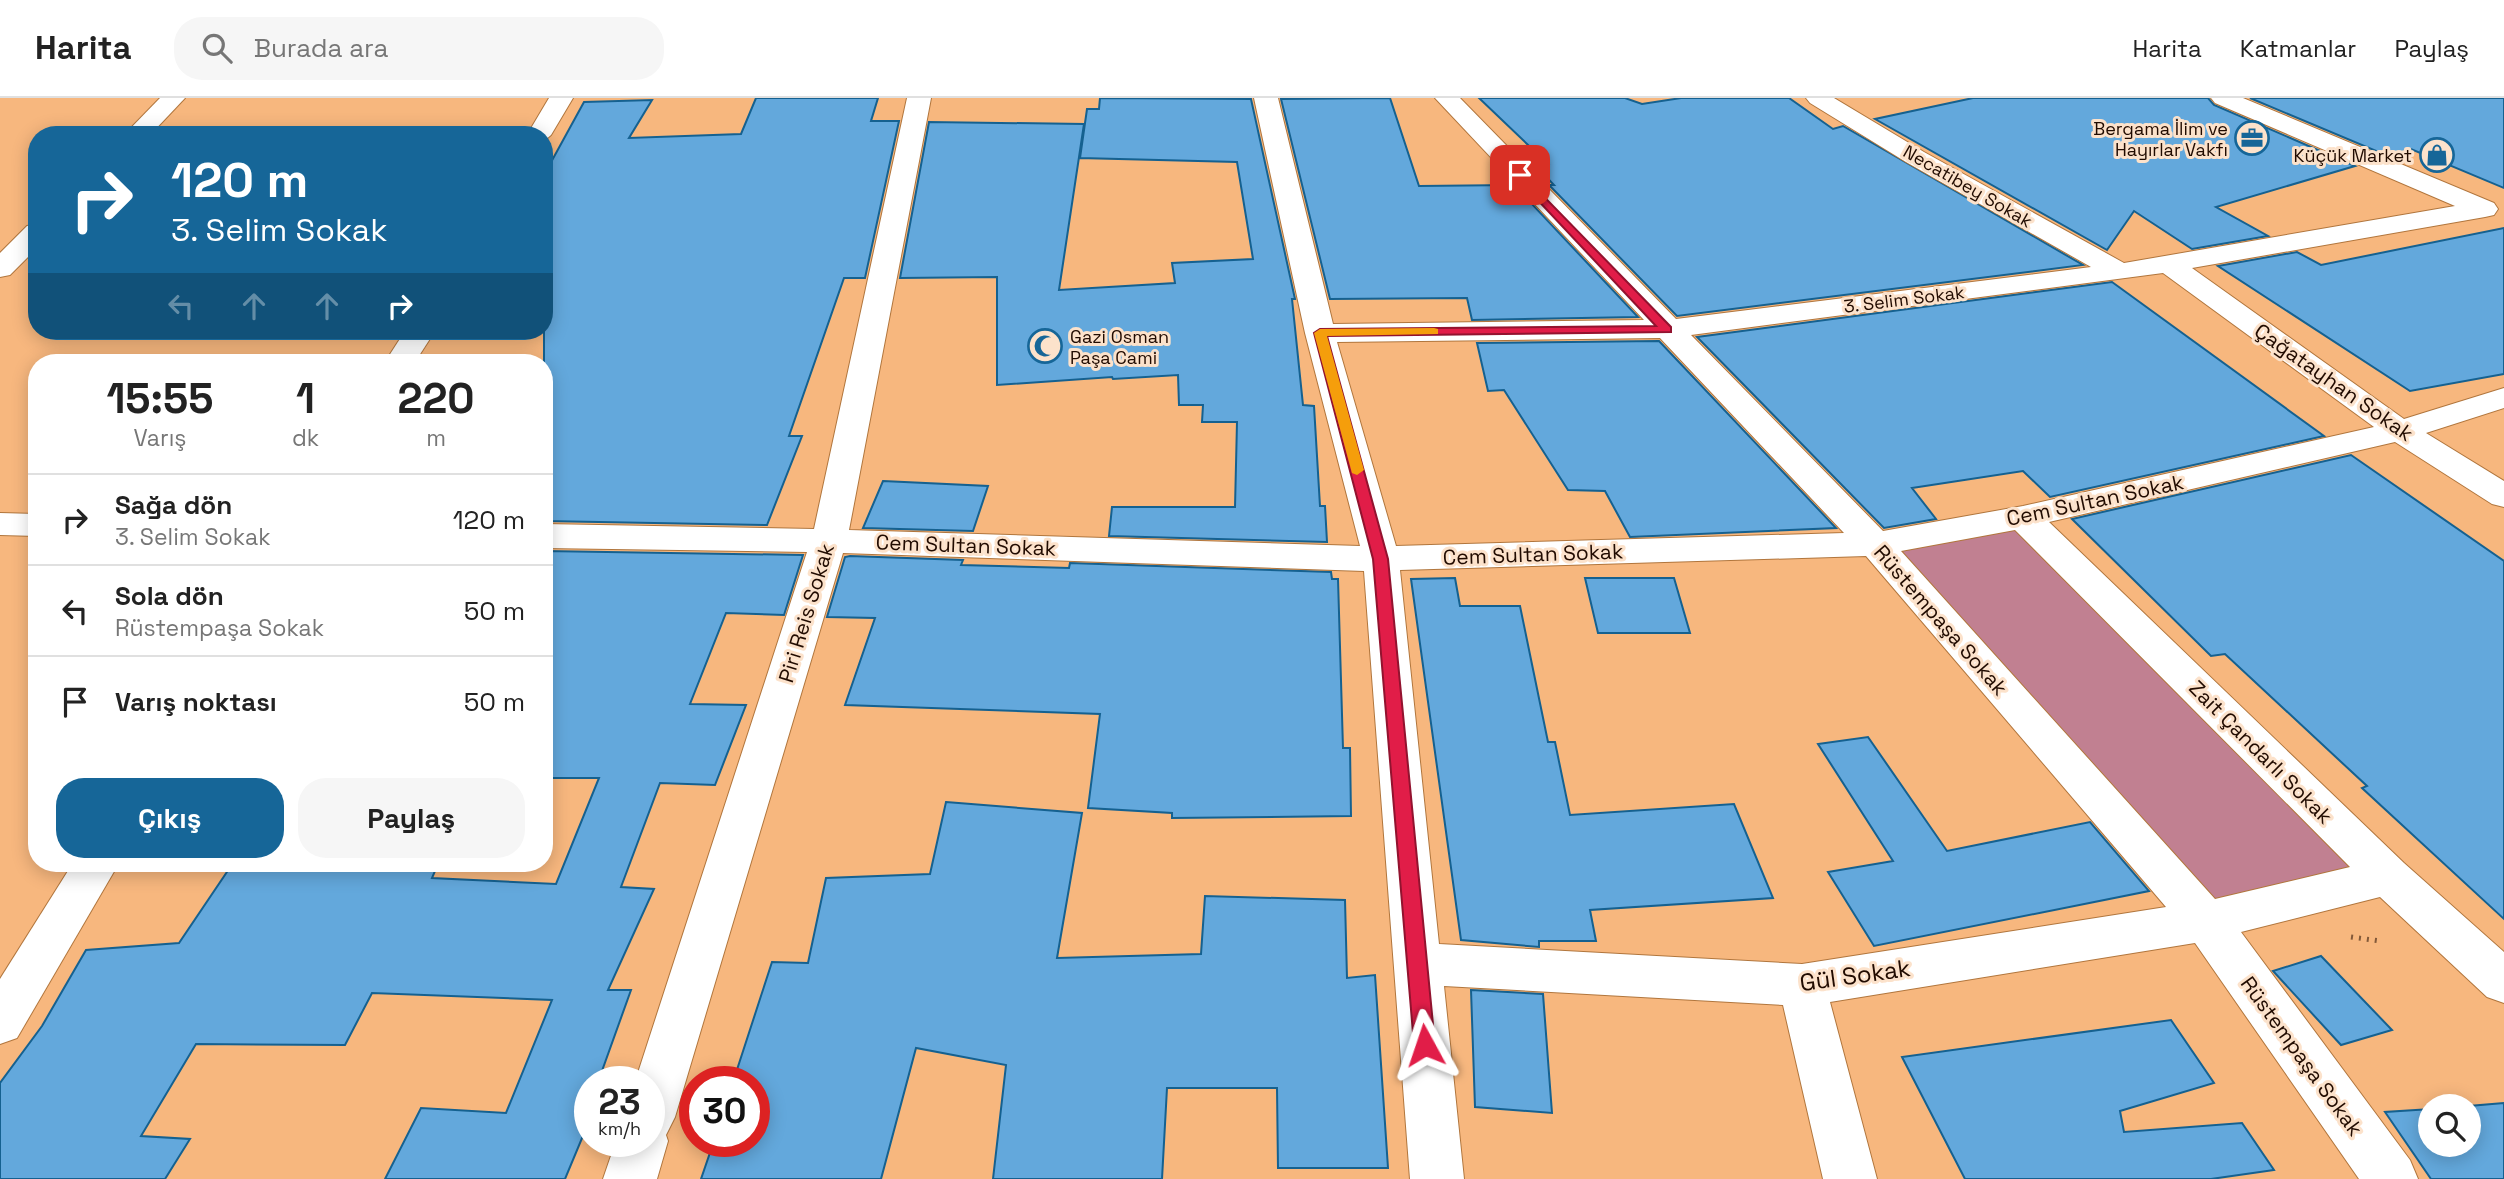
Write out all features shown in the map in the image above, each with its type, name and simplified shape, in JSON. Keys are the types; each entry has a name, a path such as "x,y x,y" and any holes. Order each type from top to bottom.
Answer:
{"street":[{"path":"145,126 173,98"},
{"path":"544,126 561,98"},
{"name":"Piri Reis Sokak","path":"665,1066 829,541 919,98"},
{"path":"1266,98 1320,333 1381,559 1437,1179"},
{"name":"Rüstempaşa Sokak","path":"1447,98 1875,544 2206,921 2391,1179"},
{"name":"Necatibey Sokak","path":"1818,98 1915,157 2120,272"},
{"path":"2223,98 2494,213"},
{"name":"3. Selim Sokak","path":"1320,333 1666,329 2120,272 2494,213"},
{"path":"0,269 28,241"},
{"name":"Çağatayhan Sokak","path":"2167,263 2400,431 2504,496"},
{"name":"Cem Sultan Sokak","path":"553,536 829,541 1381,559 1875,544 2023,517 2400,431 2504,398"},
{"name":"Zait Çandarlı Sokak","path":"2023,517 2388,876 2504,982"},
{"path":"0,524 28,525"},
{"path":"0,1022 92,872"},
{"name":"Gül Sokak","path":"1417,964 1802,985 2206,921 2388,876"},
{"path":"1802,985 1850,1179"},
{"path":"630,1179 637,1157"}],"path":[{"path":"2339,936 2378,940 2390,945"}],"shaded area":[{"path":"2023,517 2388,876 2206,921 1875,544"}],"building":[{"path":"756,98 878,98 871,121 899,121 865,278 844,278 789,436 802,436 767,525 553,521 553,354 544,354 544,340 553,340 553,159 584,102 652,100 629,138 741,134"},
{"path":"1100,98 1251,99 1295,299 1292,299 1303,405 1314,406 1320,506 1325,506 1327,542 1109,536 1112,507 1235,507 1237,422 1202,422 1203,405 1179,405 1178,375 997,385 997,277 900,278 929,122 1084,124 1059,290 1175,283 1172,263 1253,259 1237,162 1080,158 1087,109 1099,109"},
{"path":"1390,98 1419,186 1514,185 1638,317 1472,320 1467,298 1330,299 1281,99"},
{"path":"1479,98 1625,98 1642,104 1681,98 1789,98 1833,129 1843,126 2083,265 1677,316 1549,185 1554,185 1535,165 1548,164"},
{"path":"1973,98 2208,98 2214,105 2355,166 2216,207 2268,236 2192,249 2134,211 2107,250 1875,119"},
{"path":"2250,98 2504,98 2504,188 2411,149 2388,156"},
{"path":"2504,228 2504,374 2410,391 2218,266 2297,252 2321,265"},
{"path":"2112,282 2324,436 2050,497 2023,471 1912,488 1936,519 1884,528 1697,337"},
{"path":"1659,341 1836,528 1630,537 1605,491 1568,490 1504,390 1488,391 1477,343"},
{"path":"2351,455 2504,561 2504,919 2362,788 2367,786 2225,654 2211,656 2072,519"},
{"path":"883,481 988,486 973,531 863,528"},
{"path":"553,551 803,555 784,615 726,613 690,704 746,705 715,785 660,783 621,887 654,889 608,990 631,990 604,1066 574,1066 574,1157 565,1179 385,1179 421,1108 506,1113 552,1000 372,993 345,1045 196,1044 141,1136 190,1139 165,1179 0,1179 0,1083 42,1026 86,950 179,943 227,872 435,872 432,878 556,884 599,778 553,778"},
{"path":"845,557 963,560 961,565 1069,568 1070,563 1331,572 1332,579 1338,579 1343,748 1350,748 1351,816 1172,818 1172,813 1088,808 1100,714 845,705 875,618 827,617"},
{"path":"1455,578 1460,606 1520,606 1548,742 1555,742 1570,815 1734,804 1773,898 1590,910 1596,941 1539,941 1539,947 1461,940 1411,579"},
{"path":"1585,578 1674,578 1690,633 1598,633"},
{"path":"1868,737 1947,851 2090,822 2149,891 1874,946 1828,872 1893,861 1818,744"},
{"path":"946,802 1082,813 1057,958 1201,954 1205,896 1345,900 1347,978 1375,975 1388,1168 1278,1168 1277,1088 1167,1088 1162,1179 993,1179 1006,1065 916,1048 881,1179 701,1179 709,1157 770,1157 770,1066 738,1066 772,962 808,963 826,878 930,874"},
{"path":"2321,956 2392,1030 2341,1045 2273,971"},
{"path":"1471,990 1543,994 1552,1113 1475,1107"},
{"path":"2171,1020 2214,1083 2120,1111 2124,1132 2242,1123 2274,1170 2211,1179 1965,1179 1902,1057"},
{"path":"2504,1103 2504,1179 2431,1179 2385,1112 2418,1110 2418,1157 2481,1157 2481,1105"}],"slow traffic":[{"path":"1357,470 1320,333 1434,332"}],"place":[{"name":"Bergama İlim ve Hayırlar Vakfı","path":"2252,138"},
{"name":"Küçük Market","path":"2437,155"},
{"name":"Gazi Osman Paşa Cami","path":"1045,346"}],"route":[{"path":"1425,1045 1381,559 1320,333 1666,329 1520,175"}]}
